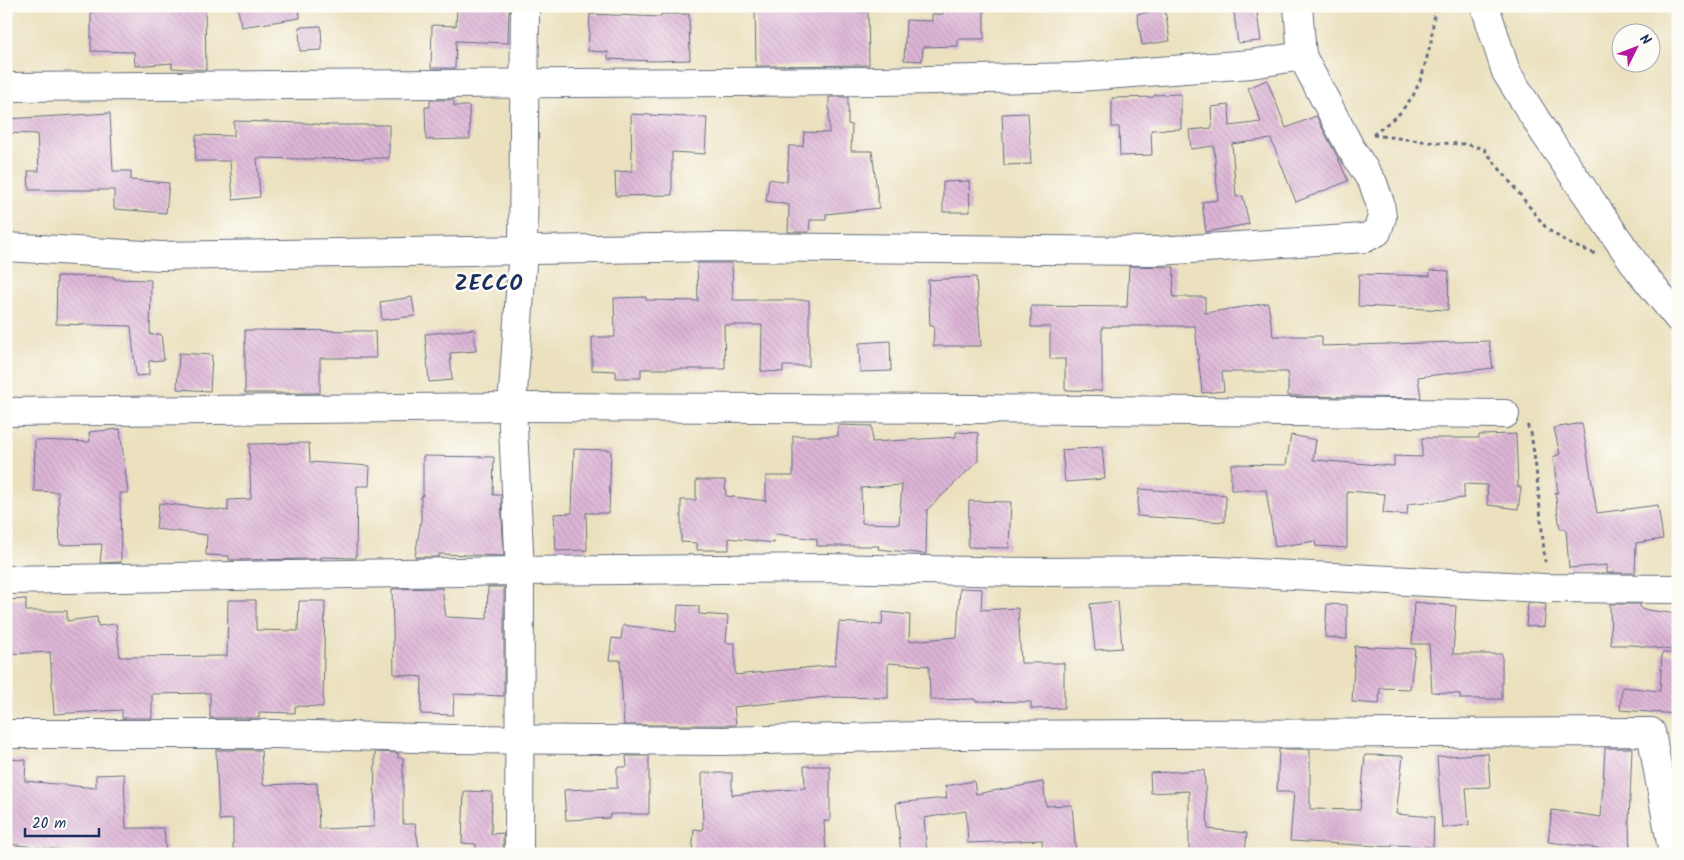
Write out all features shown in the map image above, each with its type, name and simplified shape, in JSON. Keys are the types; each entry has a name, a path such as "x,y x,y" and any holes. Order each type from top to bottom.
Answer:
{"street":[{"path":"519,854 520,571 512,407 524,250 525,6"},
{"path":"6,247 161,256 719,247 1157,251 1366,238 1377,232 1382,217 1362,141 1302,56 1298,6"},
{"path":"1485,6 1506,72 1639,270 1678,318"},
{"path":"6,87 873,81 1079,77 1251,64 1302,56"},
{"path":"6,412 512,407 1505,414"},
{"path":"6,580 823,568 1030,572 1216,571 1544,588 1678,589"},
{"path":"6,734 276,734 520,740 722,741 969,735 1651,732 1673,854"}],"path":[{"path":"1362,141 1400,114 1413,96 1422,76 1431,42 1435,6"},
{"path":"1362,141 1466,144 1484,149 1546,229 1570,244 1639,270"},
{"path":"1505,414 1516,416 1525,422 1531,433 1545,554 1544,588"}],"building":[{"path":"91,6 205,6 206,70 172,68 172,63 135,66 134,52 91,51"},
{"path":"249,6 299,6 300,18 241,27 238,8"},
{"path":"457,6 509,6 508,43 456,41 455,68 431,68 432,25 456,26"},
{"path":"755,6 823,6 822,12 868,12 869,65 756,66"},
{"path":"943,6 984,6 984,39 958,39 958,46 923,47 922,61 904,60 906,20 932,21 932,14 943,14"},
{"path":"1233,6 1256,6 1261,41 1238,43"},
{"path":"1165,10 1170,41 1142,45 1137,14"},
{"path":"590,14 661,17 661,14 689,14 690,60 608,59 608,52 588,51"},
{"path":"321,26 322,50 300,51 299,27"},
{"path":"1267,80 1286,128 1316,116 1348,181 1296,202 1271,139 1232,144 1236,197 1243,196 1249,224 1206,232 1202,202 1218,200 1214,146 1191,149 1189,130 1212,128 1211,107 1229,105 1230,126 1261,122 1248,88"},
{"path":"1181,94 1181,129 1151,130 1152,155 1120,156 1119,127 1112,127 1112,98"},
{"path":"829,97 848,97 848,124 852,125 851,151 872,151 879,208 826,214 826,220 810,220 809,232 788,232 789,205 766,201 769,179 787,182 789,146 803,146 804,132 829,133"},
{"path":"430,100 454,100 454,106 469,106 470,139 426,140 425,107 430,107"},
{"path":"110,113 113,171 131,171 131,180 169,183 166,213 114,209 114,190 29,190 28,171 39,171 37,134 6,133 6,119"},
{"path":"1028,113 1031,164 1004,165 1002,114"},
{"path":"631,114 707,118 705,154 672,152 672,195 616,196 615,172 632,171"},
{"path":"234,121 325,125 389,125 389,158 257,158 260,197 233,200 230,161 195,161 196,135 234,136"},
{"path":"969,181 970,212 943,212 943,182"},
{"path":"697,263 732,263 733,300 809,300 809,366 783,366 783,372 761,371 762,325 724,325 725,369 641,369 641,378 616,378 616,371 592,370 592,337 615,337 614,298 646,297 646,300 698,301"},
{"path":"1129,266 1174,267 1173,297 1205,297 1205,313 1268,303 1273,336 1322,336 1322,346 1489,341 1493,368 1418,377 1421,398 1288,396 1288,372 1222,372 1224,391 1202,393 1195,326 1112,326 1102,327 1102,391 1065,390 1065,359 1050,359 1050,327 1031,327 1031,306 1127,307"},
{"path":"1430,270 1449,271 1448,310 1358,306 1359,274 1430,276"},
{"path":"57,276 151,280 150,335 161,334 164,360 149,361 149,375 136,376 131,326 56,324"},
{"path":"976,277 981,346 933,346 934,326 930,326 928,280"},
{"path":"412,297 415,316 382,320 380,302"},
{"path":"474,329 476,351 450,353 452,380 429,382 425,334"},
{"path":"245,330 375,331 376,358 320,358 320,393 245,393"},
{"path":"890,341 891,371 860,372 859,343"},
{"path":"179,353 212,355 210,391 177,389"},
{"path":"1582,423 1597,513 1658,505 1663,539 1636,543 1635,573 1607,573 1607,565 1569,568 1566,529 1560,529 1555,492 1558,493 1553,457 1560,454 1554,428"},
{"path":"838,425 872,426 872,442 956,437 956,432 978,433 978,461 927,510 926,554 878,549 879,546 817,546 817,539 775,534 774,543 729,538 729,550 697,550 697,543 681,542 681,500 696,500 696,480 725,480 726,496 766,501 766,476 793,476 793,436 838,436","holes":["902,485 899,524 862,523 861,488"]},
{"path":"120,429 128,493 120,493 121,562 100,563 102,544 60,545 58,492 34,491 35,440 90,442 89,432"},
{"path":"1516,434 1518,487 1521,487 1518,509 1488,505 1487,485 1464,484 1464,498 1408,504 1407,515 1383,513 1385,494 1347,491 1347,548 1316,546 1315,541 1275,547 1266,490 1231,490 1231,464 1286,465 1291,435 1316,440 1313,460 1394,466 1394,456 1422,457 1422,438 1479,438 1479,435"},
{"path":"309,443 310,462 370,466 369,486 357,486 356,558 321,557 321,559 229,560 229,556 206,555 207,535 156,529 159,503 228,511 228,500 251,499 249,444"},
{"path":"1102,447 1105,479 1065,482 1062,450"},
{"path":"574,449 611,450 609,513 586,513 587,550 556,551 554,514 572,513"},
{"path":"423,456 494,457 493,495 501,495 504,556 439,554 439,557 415,557 421,520 421,496 423,496"},
{"path":"1139,489 1226,495 1225,522 1137,516"},
{"path":"969,501 1011,502 1009,548 968,547"},
{"path":"488,587 504,587 504,696 454,694 453,715 421,714 422,677 394,674 392,589 442,588 446,617 487,619"},
{"path":"960,588 982,589 981,610 1018,608 1021,663 1064,663 1064,708 1031,709 1031,702 975,701 975,699 930,700 929,666 888,663 888,698 826,697 734,707 736,725 624,725 620,660 609,660 612,638 621,639 623,625 676,632 678,605 699,606 699,614 728,616 726,643 735,643 735,675 835,665 839,622 882,625 883,612 910,615 909,641 957,637"},
{"path":"26,599 26,611 67,611 67,621 97,617 98,626 116,624 120,657 227,656 228,600 256,600 256,630 298,631 299,601 325,601 323,707 295,706 295,713 259,712 259,718 210,718 210,693 152,694 152,718 122,718 122,710 54,714 50,652 6,654 6,600"},
{"path":"1118,601 1122,648 1095,650 1090,604"},
{"path":"1414,602 1456,606 1453,654 1502,654 1502,699 1460,699 1460,694 1432,692 1429,644 1412,644"},
{"path":"1528,603 1546,604 1544,627 1526,626"},
{"path":"1327,604 1347,605 1347,639 1325,637"},
{"path":"1610,604 1640,604 1641,609 1678,614 1678,651 1634,645 1611,645"},
{"path":"1355,646 1415,649 1410,689 1380,688 1379,704 1352,702"},
{"path":"1662,653 1678,653 1678,714 1620,710 1622,687 1660,691"},
{"path":"1605,748 1632,748 1629,822 1630,852 1548,842 1552,810 1601,817"},
{"path":"1279,749 1310,749 1310,809 1360,810 1365,755 1403,756 1396,814 1434,817 1433,847 1392,845 1392,847 1290,841 1294,792 1277,792"},
{"path":"216,750 261,750 263,785 317,783 319,829 374,827 375,752 398,753 398,758 403,758 403,824 415,824 420,854 233,854 233,819 219,820"},
{"path":"1488,753 1490,787 1466,788 1469,825 1442,828 1437,757"},
{"path":"626,756 649,756 649,814 610,814 610,818 566,820 564,790 617,788 617,767 627,767"},
{"path":"6,759 26,760 25,781 96,788 96,775 124,774 126,828 164,828 166,854 86,854 86,852 6,844"},
{"path":"804,766 830,766 830,821 824,821 826,854 692,854 694,829 703,830 702,773 732,773 732,795 805,788"},
{"path":"1204,770 1208,829 1247,833 1245,854 1208,851 1208,854 1189,854 1189,791 1151,793 1150,773"},
{"path":"974,781 976,794 1043,782 1046,806 1072,805 1076,854 1043,854 1042,840 968,843 966,811 924,818 927,854 901,854 896,803 947,798 945,786"},
{"path":"464,791 492,792 491,834 503,833 503,854 476,854 476,844 462,843"}],"district":[{"name":"ZECCO","path":"489,284"}]}
